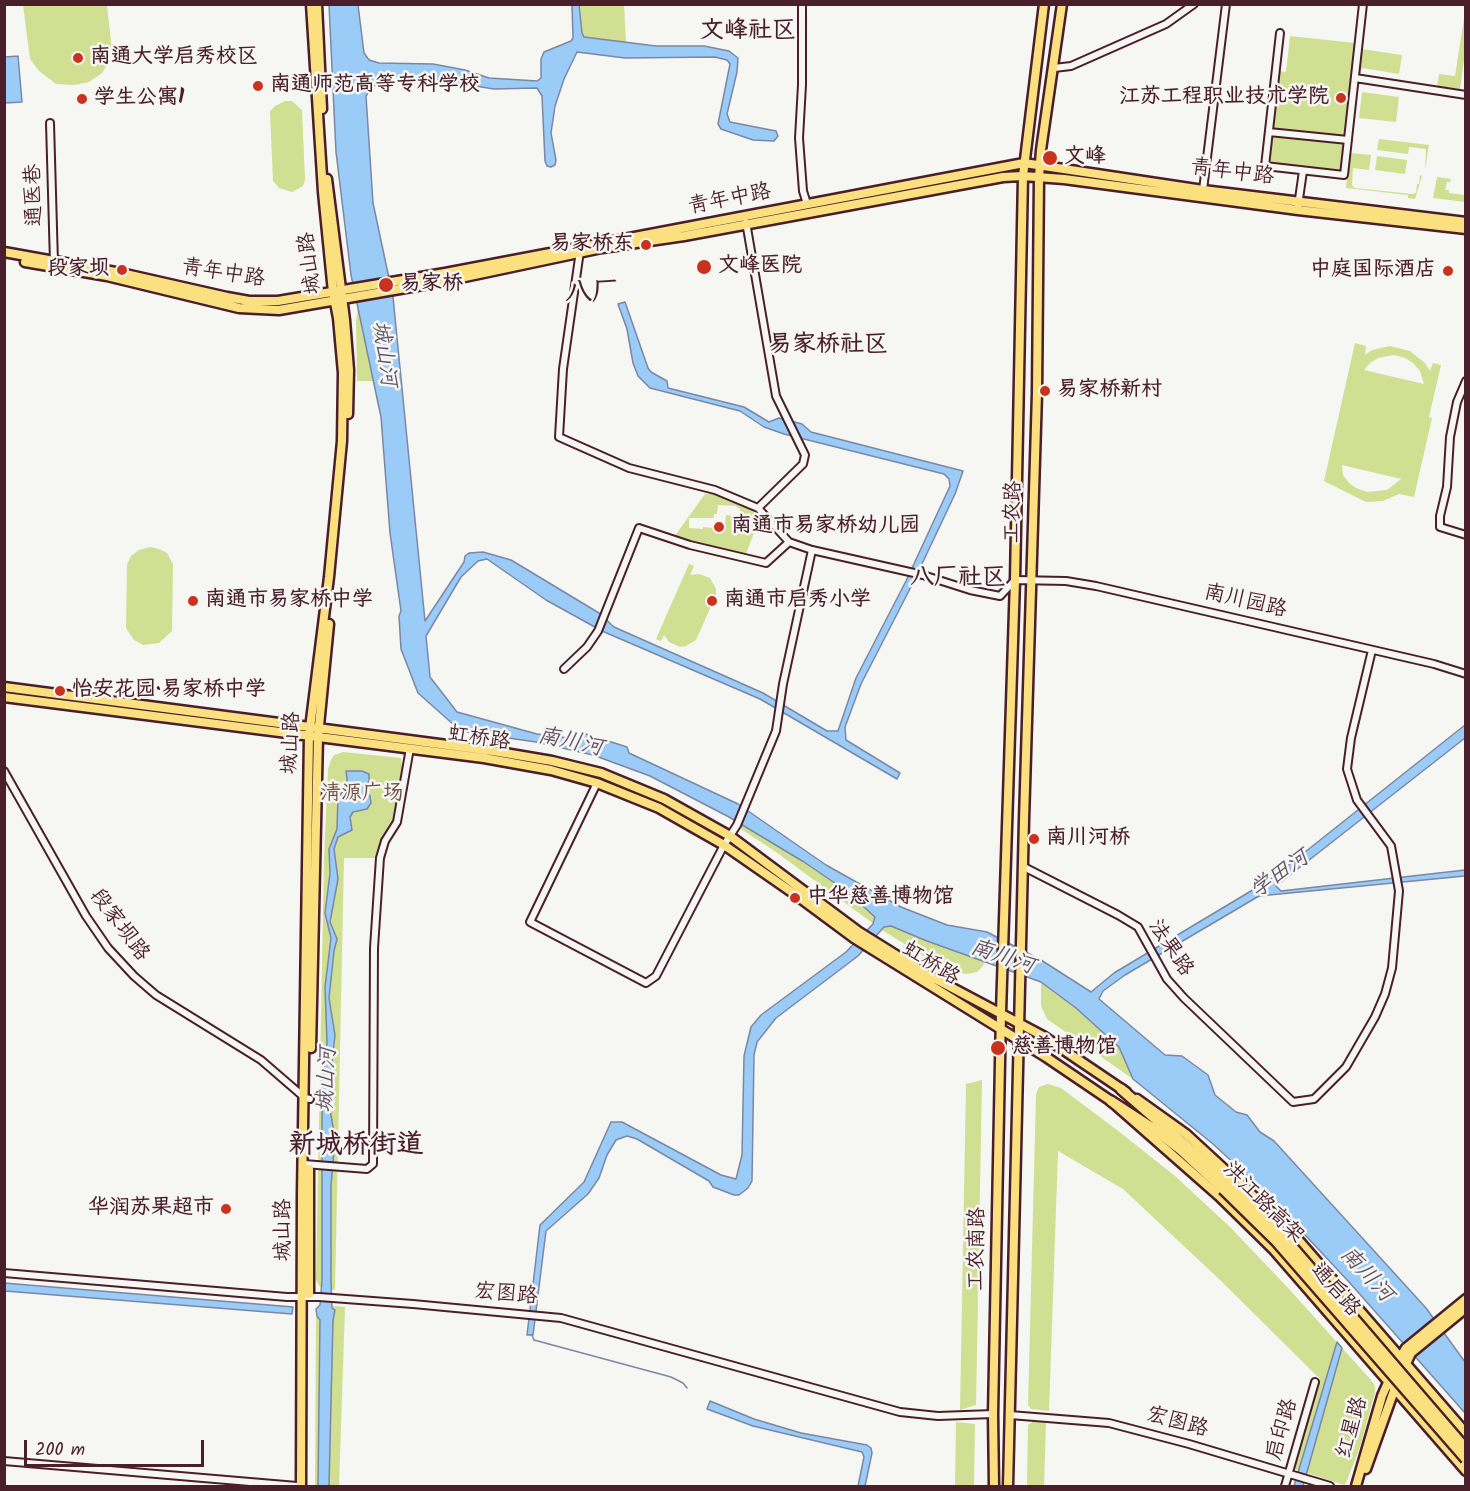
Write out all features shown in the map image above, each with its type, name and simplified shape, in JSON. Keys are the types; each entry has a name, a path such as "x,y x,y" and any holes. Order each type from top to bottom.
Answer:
{"highway":[{"name":"洪江路高架","path":"1121,1089 1281,1235 1466,1449"},
{"name":"洪江路高架","path":"1110,1101 1154,1129 1226,1186 1466,1459"}],"main road":[{"name":"城山路","path":"310,4 322,181 342,295"},
{"name":"城山路","path":"306,1486 306,1164 314,732 342,441 342,372 338,318 342,295 325,149 317,4"},
{"name":"工农路","path":"1001,1012 1015,580 1023,176 1044,4"},
{"name":"工农路","path":"1019,1022 1036,393 1039,177 1062,4"},
{"name":"青年中路","path":"746,220 807,204 1024,163 1466,230"},
{"name":"青年中路","path":"4,258 121,273 196,292 249,300 278,301 342,295 746,220 1003,177 1023,176 1466,222"},
{"name":"青年中路","path":"4,252 54,264"},
{"name":"虹桥路","path":"4,687 314,732 540,768 597,783 659,808 724,845 856,935 1019,1022"},
{"name":"虹桥路","path":"4,697 493,751 552,761 601,774 664,799 729,837 856,935"},
{"name":"虹桥路","path":"873,945 1019,1040"},
{"name":"工农南路","path":"994,1486 993,1414 1001,1012"},
{"name":"工农南路","path":"1008,1486 1019,1022"},
{"name":"通启路","path":"1019,1022 1162,1115 1186,1134 1288,1228 1466,1433"},
{"name":"通启路","path":"1019,1040 1110,1101 1237,1213 1273,1249 1466,1471"},
{"name":"城山路","path":"299,1486 306,1298"},
{"path":"1391,1385 1408,1351 1442,1323 1466,1299"},
{"path":"1442,1323 1466,1308"},
{"name":"红星路","path":"1356,1486 1382,1396 1391,1385"},
{"name":"红星路","path":"1360,1486 1391,1385"}],"street":[{"path":"802,4 802,85 799,138 803,191 807,204"},
{"path":"1054,68 1071,66 1166,24 1194,4"},
{"path":"1280,33 1265,166 1344,175 1363,4"},
{"path":"1203,190 1225,5"},
{"path":"1354,78 1466,95"},
{"name":"通医巷","path":"50,123 54,264"},
{"path":"1269,132 1348,140"},
{"path":"1298,205 1303,171"},
{"path":"746,220 776,396 805,455 803,464 758,508"},
{"path":"580,250 563,369 559,437 629,468 715,490 758,508 789,542 812,550 920,574 970,590 1000,596 1015,580"},
{"path":"1466,381 1457,402 1450,437 1448,487 1440,516 1440,527 1466,535"},
{"path":"564,669 587,647 598,631 639,528 690,545 766,563 789,542"},
{"path":"597,783 530,922 646,983 656,976 724,845 737,825 777,731 783,684 812,550"},
{"name":"南川园路","path":"1015,580 1066,581 1096,586 1434,664 1466,674"},
{"name":"法果路","path":"1024,867 1138,927 1167,979 1293,1102 1314,1099 1346,1067 1375,1017 1385,994 1392,968 1399,891 1391,846 1357,800 1347,769 1351,738 1372,650"},
{"path":"306,1164 367,1169 373,1164 374,948 380,858 385,841 397,822 410,748"},
{"name":"段家坝路","path":"4,771 86,916 108,948 127,969 156,995 261,1060 307,1099"},
{"name":"宏图路","path":"4,1273 561,1318 900,1412 938,1416 993,1414"},
{"name":"启印路","path":"1285,1486 1291,1475 1315,1382"},
{"name":"宏图路","path":"1010,1415 1109,1423 1330,1486"},
{"path":"4,1461 299,1486"}],"green space":[{"path":"23,5 107,5 112,51 102,73 89,82 74,85 56,84 39,71 30,59"},
{"path":"572,5 624,5 626,43 573,38"},
{"path":"1465,12 1465,52 1460,89 1437,86 1439,74 1455,76"},
{"path":"1290,36 1355,43 1345,136 1272,128 1278,71 1286,72"},
{"path":"1361,49 1402,55 1399,74 1362,68 1358,74"},
{"path":"1362,92 1399,97 1396,122 1359,118"},
{"path":"285,101 292,101 302,110 305,180 303,186 292,192 279,188 273,181 270,111"},
{"path":"1271,136 1344,144 1341,170 1268,162"},
{"path":"1379,139 1429,145 1425,170 1426,149 1409,147 1408,154 1377,150"},
{"path":"1350,153 1371,155 1369,170 1353,168 1352,185 1355,188 1412,194 1416,193 1420,175 1422,176 1415,199 1408,198 1408,195 1346,188"},
{"path":"1377,156 1407,160 1405,174 1375,170"},
{"path":"1437,177 1451,179 1447,182 1445,190 1449,190 1449,193 1465,195 1465,202 1433,198"},
{"path":"358,307 373,381 357,381 356,321"},
{"path":"1355,343 1366,346 1365,355 1372,350 1390,346 1410,351 1425,363 1430,371 1433,363 1441,365 1429,417 1432,418 1414,497 1399,494 1383,501 1366,502 1324,481","holes":["1394,355 1413,363 1420,371 1424,384 1364,370 1378,358","1342,465 1401,479 1387,490 1367,492 1349,483 1343,475"]},
{"name":"南通市易家桥幼儿园","path":"705,494 717,494 754,509 760,517 746,554 674,537","holes":["718,505 736,506 740,509 740,513 735,516 726,515 725,526 689,528 689,518 714,518"]},
{"path":"150,547 167,553 173,564 172,631 159,643 143,645 134,640 126,628 127,564 131,556 139,550"},
{"path":"689,564 694,566 690,575 699,574 710,578 716,589 716,595 696,640 680,647 669,642 664,635 661,641 656,639"},
{"name":"清源广场","path":"343,752 401,758 402,767 395,820 382,841 377,858 344,858 335,1290 320,1287 316,1280 324,858 328,769 334,755"},
{"path":"740,824 846,890 869,911 894,927 985,962 977,972 967,974 955,972 922,955 882,930 741,829"},
{"path":"1041,982 1076,1008 1119,1047 1133,1079 1047,1019 1041,1006"},
{"path":"982,1080 976,1405 960,1410 966,1084"},
{"path":"1048,1084 1061,1088 1175,1176 1230,1227 1371,1380 1375,1386 1375,1393 1360,1447 1344,1485 1294,1467 1320,1379 1219,1279 1123,1189 1058,1151 1049,1411 1031,1409 1028,1405 1036,1094 1039,1087"},
{"path":"320,1305 345,1307 339,1486 315,1486 316,1309"},
{"path":"1034,1421 1046,1422 1044,1486 1027,1486 1028,1425"},
{"path":"956,1422 975,1424 974,1486 955,1486"}],"water":[{"path":"329,5 358,5 364,53 369,60 379,63 433,64 465,70 489,78 537,81 541,78 541,59 544,52 571,41 573,38 572,5 579,5 584,37 656,46 704,46 729,51 738,58 727,114 730,122 776,131 778,136 774,141 753,140 721,129 718,124 730,64 727,60 715,57 625,58 577,52 564,79 555,106 551,133 556,160 555,165 551,167 547,166 545,161 542,96 537,88 494,89 398,76 383,79 371,89 366,96 373,203 393,297 425,621 464,562 465,556 469,553 483,552 511,560 599,613 614,627 763,693 827,731 838,731 856,678 906,581 950,486 949,479 944,474 784,434 764,427 740,411 650,388 638,376 633,363 627,329 618,304 625,302 648,368 667,381 668,388 744,407 769,422 779,418 802,424 811,432 963,471 955,494 913,583 861,684 845,727 846,740 900,773 897,779 760,699 602,631 546,600 487,559 478,561 461,577 426,636 430,677 457,712 537,734 576,739 586,734 627,747 629,753 738,804 826,865 901,907 947,925 987,932 1041,960 1091,992 1114,973 1271,879 1465,725 1465,738 1276,886 1281,891 1465,870 1465,876 1259,896 1125,975 1103,991 1099,999 1165,1055 1182,1056 1208,1075 1215,1095 1236,1112 1247,1115 1260,1132 1274,1141 1426,1308 1465,1362 1465,1413 1349,1282 1265,1192 1213,1144 1133,1079 1119,1047 1076,1008 1041,982 891,926 884,927 858,956 776,1018 757,1042 754,1055 752,1181 748,1188 739,1195 734,1195 713,1187 709,1181 637,1139 627,1136 616,1140 607,1155 599,1178 588,1194 546,1231 533,1335 527,1335 540,1225 584,1182 611,1122 622,1122 721,1175 736,1179 742,1155 744,1056 751,1027 761,1015 846,952 873,924 875,917 845,890 804,862 729,817 650,776 593,755 536,742 467,732 454,725 418,693 401,649 399,616 401,611 390,533 381,417 351,275 336,152"},
{"path":"18,56 22,102 5,103 5,57"},
{"name":"城山河","path":"346,771 362,771 369,774 369,781 365,787 371,803 367,809 353,812 350,817 352,830 338,837 334,849 338,879 330,922 337,939 329,998 335,1035 328,1098 335,1138 331,1186 331,1280 332,1308 335,1310 329,1486 318,1486 320,1320 316,1309 320,1305 322,1280 322,1086 327,1043 325,987 331,938 325,913 330,873 329,849 337,829 338,797 348,786"},
{"path":"4,1283 293,1307 292,1314 5,1291"},
{"path":"1337,1342 1342,1348 1303,1486 1294,1486"},
{"path":"710,1401 754,1419 801,1433 867,1445 871,1448 872,1453 865,1486 858,1486 864,1457 862,1452 753,1426 707,1409"}],"waterway":[{"path":"532,1335 534,1340 671,1377 683,1383 687,1388"}],"place":[{"name":"南通大学启秀校区","path":"78,58"},
{"name":"南通师范高等专科学校","path":"258,86"},
{"name":"江苏工程职业技术学院","path":"1341,98"},
{"name":"学生公寓1","path":"82,99"},
{"name":"文峰","path":"1050,158"},
{"name":"易家桥东","path":"646,245"},
{"name":"文峰医院","path":"704,267"},
{"name":"段家坝","path":"122,270"},
{"name":"中庭国际酒店","path":"1448,271"},
{"name":"易家桥","path":"386,285"},
{"name":"易家桥新村","path":"1045,391"},
{"name":"南通市易家桥幼儿园","path":"719,527"},
{"name":"南通市易家桥中学","path":"193,601"},
{"name":"南通市启秀小学","path":"712,601"},
{"name":"怡安花园·易家桥中学","path":"60,691"},
{"name":"南川河桥","path":"1034,839"},
{"name":"中华慈善博物馆","path":"795,898"},
{"name":"慈善博物馆","path":"998,1048"},
{"name":"华润苏果超市","path":"226,1209"}],"district":[{"name":"文峰社区","path":"748,33"},
{"name":"八厂","path":"592,295"},
{"name":"易家桥社区","path":"828,347"},
{"name":"八厂社区","path":"958,580"},
{"name":"新城桥街道","path":"356,1147"}],"water label":[{"name":"南川河","path":"570,744"},
{"name":"学田河","path":"1281,876"},
{"name":"南川河","path":"1002,959"},
{"name":"南川河","path":"1365,1276"}]}
